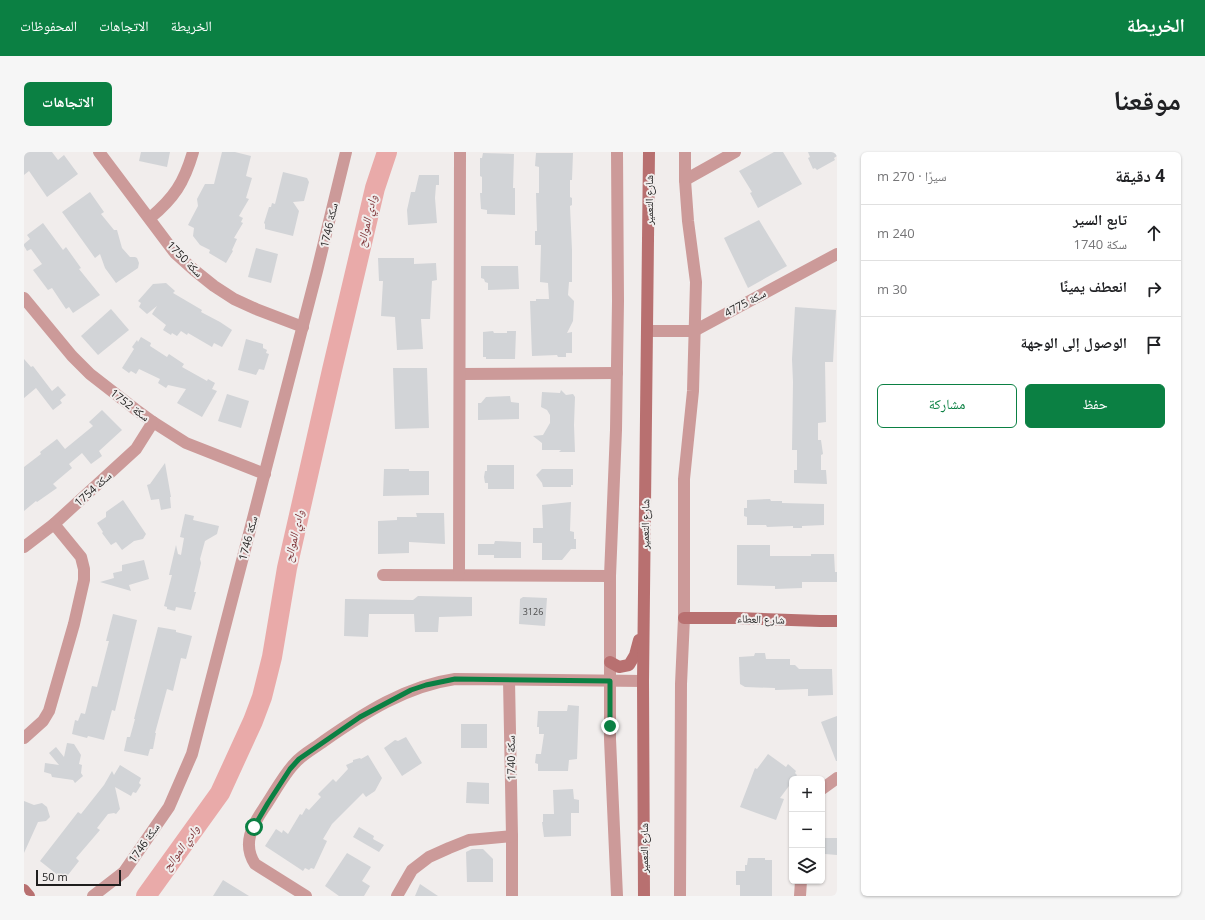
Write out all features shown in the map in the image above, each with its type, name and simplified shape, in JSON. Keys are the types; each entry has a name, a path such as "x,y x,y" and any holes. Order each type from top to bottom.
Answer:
{"main road":[{"name":"شارع التعمير","path":"644,896 643,681 649,152"},
{"name":"شارع العطاء","path":"684,618 837,621"},
{"path":"610,662 619,668 629,665 635,655 644,628"},
{"path":"24,890 29,896"}],"street":[{"name":"سكة 1750","path":"99,152 175,253 194,270 214,286 234,299 256,310 303,326"},
{"path":"150,218 173,196 184,178 193,152"},
{"name":"سكة 1746","path":"93,896 124,872 169,807 192,754 303,326 346,152"},
{"path":"459,574 460,152"},
{"path":"616,152 618,293 616,430 610,576 610,739 617,896"},
{"path":"680,896 681,684 684,618 684,479 693,391 696,282 688,221 685,180 685,152"},
{"path":"685,180 735,152"},
{"name":"سكة 4775","path":"648,331 694,331 837,254"},
{"name":"سكة 1752","path":"24,298 72,356 90,374 152,422 186,442 265,474"},
{"path":"460,374 617,373"},
{"name":"سكة 1754","path":"24,547 54,524 136,449 152,422"},
{"path":"24,738 43,721 49,711 74,624 84,580 84,569 81,557 54,524"},
{"path":"383,575 459,574 610,576"},
{"path":"306,896 255,864 250,857 249,838 260,814 294,764 348,724 411,690 426,685 455,679 643,681"},
{"name":"سكة 1740","path":"510,680 512,896"},
{"path":"825,787 837,778"},
{"path":"397,896 412,870 436,854 469,840 512,836"},
{"path":"800,896 801,884"}],"building":[{"path":"24,152 52,152 58,160 64,155 78,174 47,197 29,171 24,175"},
{"path":"141,152 170,152 167,167 139,161"},
{"path":"222,152 235,152 251,156 246,176 252,178 246,198 249,199 239,216 243,218 241,222 243,223 234,238 237,239 232,250 233,251 226,263 209,253 210,250 200,245 193,236 194,228 188,225 198,206 197,199 205,184 214,184"},
{"path":"774,152 783,152 802,184 758,208 750,193 752,192 739,171"},
{"path":"808,152 837,152 837,156 834,158 835,160 817,170 815,168 813,169 808,158 810,157"},
{"path":"483,153 514,154 513,188 515,188 515,215 487,214 487,210 481,209 480,193 482,193 482,177 480,176 480,158 482,158"},
{"path":"536,153 573,153 572,180 570,180 570,197 572,198 572,205 570,206 572,282 569,282 568,295 574,301 573,321 567,333 572,332 572,353 566,353 566,357 558,357 557,355 532,356 530,301 536,301 536,299 549,299 548,283 540,282 541,245 535,245 535,231 537,231 536,193 539,193 539,167 535,166"},
{"path":"283,172 307,178 309,182 304,201 293,202 299,211 293,236 265,229 264,223 269,207 271,207 272,203 275,204"},
{"path":"419,175 439,175 439,185 436,185 435,198 437,223 408,225 407,210 411,192 415,192"},
{"path":"90,192 104,212 101,214 114,230 117,230 122,248 130,257 137,258 139,263 138,268 116,283 105,268 100,254 95,258 62,212"},
{"path":"759,220 787,266 748,288 724,238"},
{"path":"43,223 63,250 66,247 81,268 79,269 100,295 73,313 69,307 66,309 52,288 48,290 33,270 42,264 31,249 27,251 24,246 24,244 30,239 27,235"},
{"path":"256,248 278,254 271,283 248,277"},
{"path":"378,258 414,258 414,264 436,263 437,280 432,281 430,319 421,319 423,349 397,350 395,317 381,316 383,281 379,281"},
{"path":"481,266 518,266 519,289 488,290 488,283 481,278"},
{"path":"166,283 175,291 173,293 202,310 201,312 232,330 222,347 214,343 212,347 188,333 187,335 181,331 177,336 172,333 171,335 163,330 166,325 152,314 157,306 147,314 139,307 141,303 138,301 153,284"},
{"path":"795,307 836,310 833,362 825,362 826,422 818,423 818,440 821,440 823,454 821,455 821,470 826,470 827,484 794,483 794,470 797,470 797,450 792,450 792,359"},
{"path":"111,309 129,330 98,355 81,336"},
{"path":"493,331 494,333 507,333 507,331 516,331 515,359 486,359 486,357 483,357 483,332"},
{"path":"141,337 151,343 150,346 167,357 169,354 184,364 182,367 207,381 208,379 215,383 212,389 217,391 202,417 177,403 186,389 168,385 166,388 158,383 160,379 139,369 136,374 131,371 129,373 122,368 134,349 132,347"},
{"path":"246,339 263,344 263,348 267,350 266,353 269,354 264,370 259,369 256,375 238,370"},
{"path":"24,359 31,367 33,366 52,391 58,386 66,395 60,400 62,403 53,410 36,388 24,398"},
{"path":"393,368 427,368 429,428 395,429"},
{"path":"561,390 566,395 573,394 575,397 575,452 542,450 542,443 533,436 543,435 550,423 550,415 547,410 541,407 542,392 560,393"},
{"path":"227,394 249,401 241,428 218,421"},
{"path":"510,396 511,402 519,403 519,419 478,420 478,403 481,403 486,397"},
{"path":"102,410 122,430 99,451 102,456 91,464 82,453 69,464 72,468 53,484 57,488 37,502 36,501 24,511 24,467 57,439 65,449 93,426 89,422"},
{"path":"165,463 171,497 171,508 161,510 159,499 151,500 147,485 150,484"},
{"path":"487,465 514,465 514,489 488,489 488,483 485,483 484,477 485,471 487,471"},
{"path":"384,469 429,471 429,495 383,496"},
{"path":"542,469 573,469 573,485 571,485 571,487 543,487 536,475"},
{"path":"770,499 771,501 782,501 782,503 824,504 824,525 793,528 793,526 767,527 766,525 747,525 747,517 744,516 744,508 747,508 747,500"},
{"path":"123,500 146,534 143,539 134,541 122,550 116,542 111,545 97,523 106,517 106,512"},
{"path":"571,502 570,531 574,532 576,549 571,549 562,560 542,560 542,543 533,543 533,528 543,528 542,505"},
{"path":"416,513 444,513 445,544 409,542 409,553 378,554 378,521 397,520 397,517 417,517"},
{"path":"185,514 194,516 193,520 219,526 217,534 205,541 194,592 196,592 191,610 176,607 175,611 167,609 167,607 164,606 172,575 169,575 176,545 178,554 181,555 184,538 180,537"},
{"path":"495,541 521,542 521,558 494,558 494,555 478,555 478,544 494,544"},
{"path":"737,545 770,545 770,556 811,556 811,554 834,554 837,582 802,582 802,588 775,589 775,586 737,585"},
{"path":"144,560 149,579 129,585 131,591 100,582 114,578 113,573 122,571 122,565"},
{"path":"418,596 472,597 472,616 439,617 438,632 415,632 414,614 369,614 368,637 344,636 345,599 413,600"},
{"path":"523,597 547,598 545,626 519,624 520,599"},
{"path":"113,614 137,620 115,711 112,710 104,740 72,734 75,720 78,721 81,713 85,714 92,686 97,687 109,641 106,641"},
{"path":"158,627 176,630 176,632 192,636 186,659 181,658 173,691 167,689 155,733 153,749 150,749 148,756 124,751 127,737 130,737 135,719"},
{"path":"755,653 765,653 766,659 790,659 790,665 795,665 799,669 832,669 833,695 808,696 808,689 775,690 775,688 745,687 740,684 739,657 754,656"},
{"path":"568,705 579,706 577,759 569,760 568,771 538,771 538,764 535,763 536,754 541,754 544,734 539,734 539,727 537,727 538,711 567,711"},
{"path":"837,716 837,761 836,761 821,722"},
{"path":"461,724 487,724 487,748 461,748"},
{"path":"406,737 422,763 402,776 384,748 395,740 398,741"},
{"path":"67,743 74,744 81,755 79,764 82,765 81,773 83,776 75,783 73,780 52,777 51,774 44,772 45,763 59,765 49,753 56,747 64,757"},
{"path":"768,754 786,767 788,764 796,771 796,776 789,776 789,786 780,798 784,799 776,820 740,807 755,768 757,769"},
{"path":"368,755 382,778 375,791 366,797 363,793 332,824 323,839 327,841 314,869 311,868 309,870 305,868 303,871 265,846 276,829 282,833 283,830 288,834 300,814 302,815 306,808 309,810 321,797 318,794 333,779 336,782 348,769 346,765 353,762 353,760 361,759"},
{"path":"120,765 141,778 139,783 141,785 136,793 133,792 131,796 115,787 120,809 116,814 108,814 97,828 100,830 76,858 79,861 64,880 40,861 78,812 81,814 104,785 112,771 114,775"},
{"path":"467,782 489,783 489,804 466,803"},
{"path":"573,789 574,799 579,800 579,813 571,813 571,836 544,837 542,822 543,814 554,814 553,790"},
{"path":"24,801 34,805 42,803 47,807 50,817 46,821 38,822 24,853"},
{"path":"359,827 374,836 373,839 384,845 379,852 353,837"},
{"path":"825,838 837,838 837,855 825,854"},
{"path":"472,849 483,849 493,859 493,882 467,882 466,852"},
{"path":"347,853 371,867 362,881 370,886 364,896 339,896 325,886"},
{"path":"748,858 765,858 765,860 772,860 772,896 740,896 740,885 736,885 736,871 745,871 745,865 747,865"},
{"path":"223,880 249,896 213,896"},
{"path":"420,884 438,896 415,896"}],"waterway":[{"name":"وادي الموالح","path":"146,896 220,793 253,721 262,697 272,657 287,568 332,370 375,188 387,152"}],"route":[{"path":"254,827 260,814 290,769 299,759 348,724 372,710 411,690 426,685 455,679 610,681 610,726"}]}
